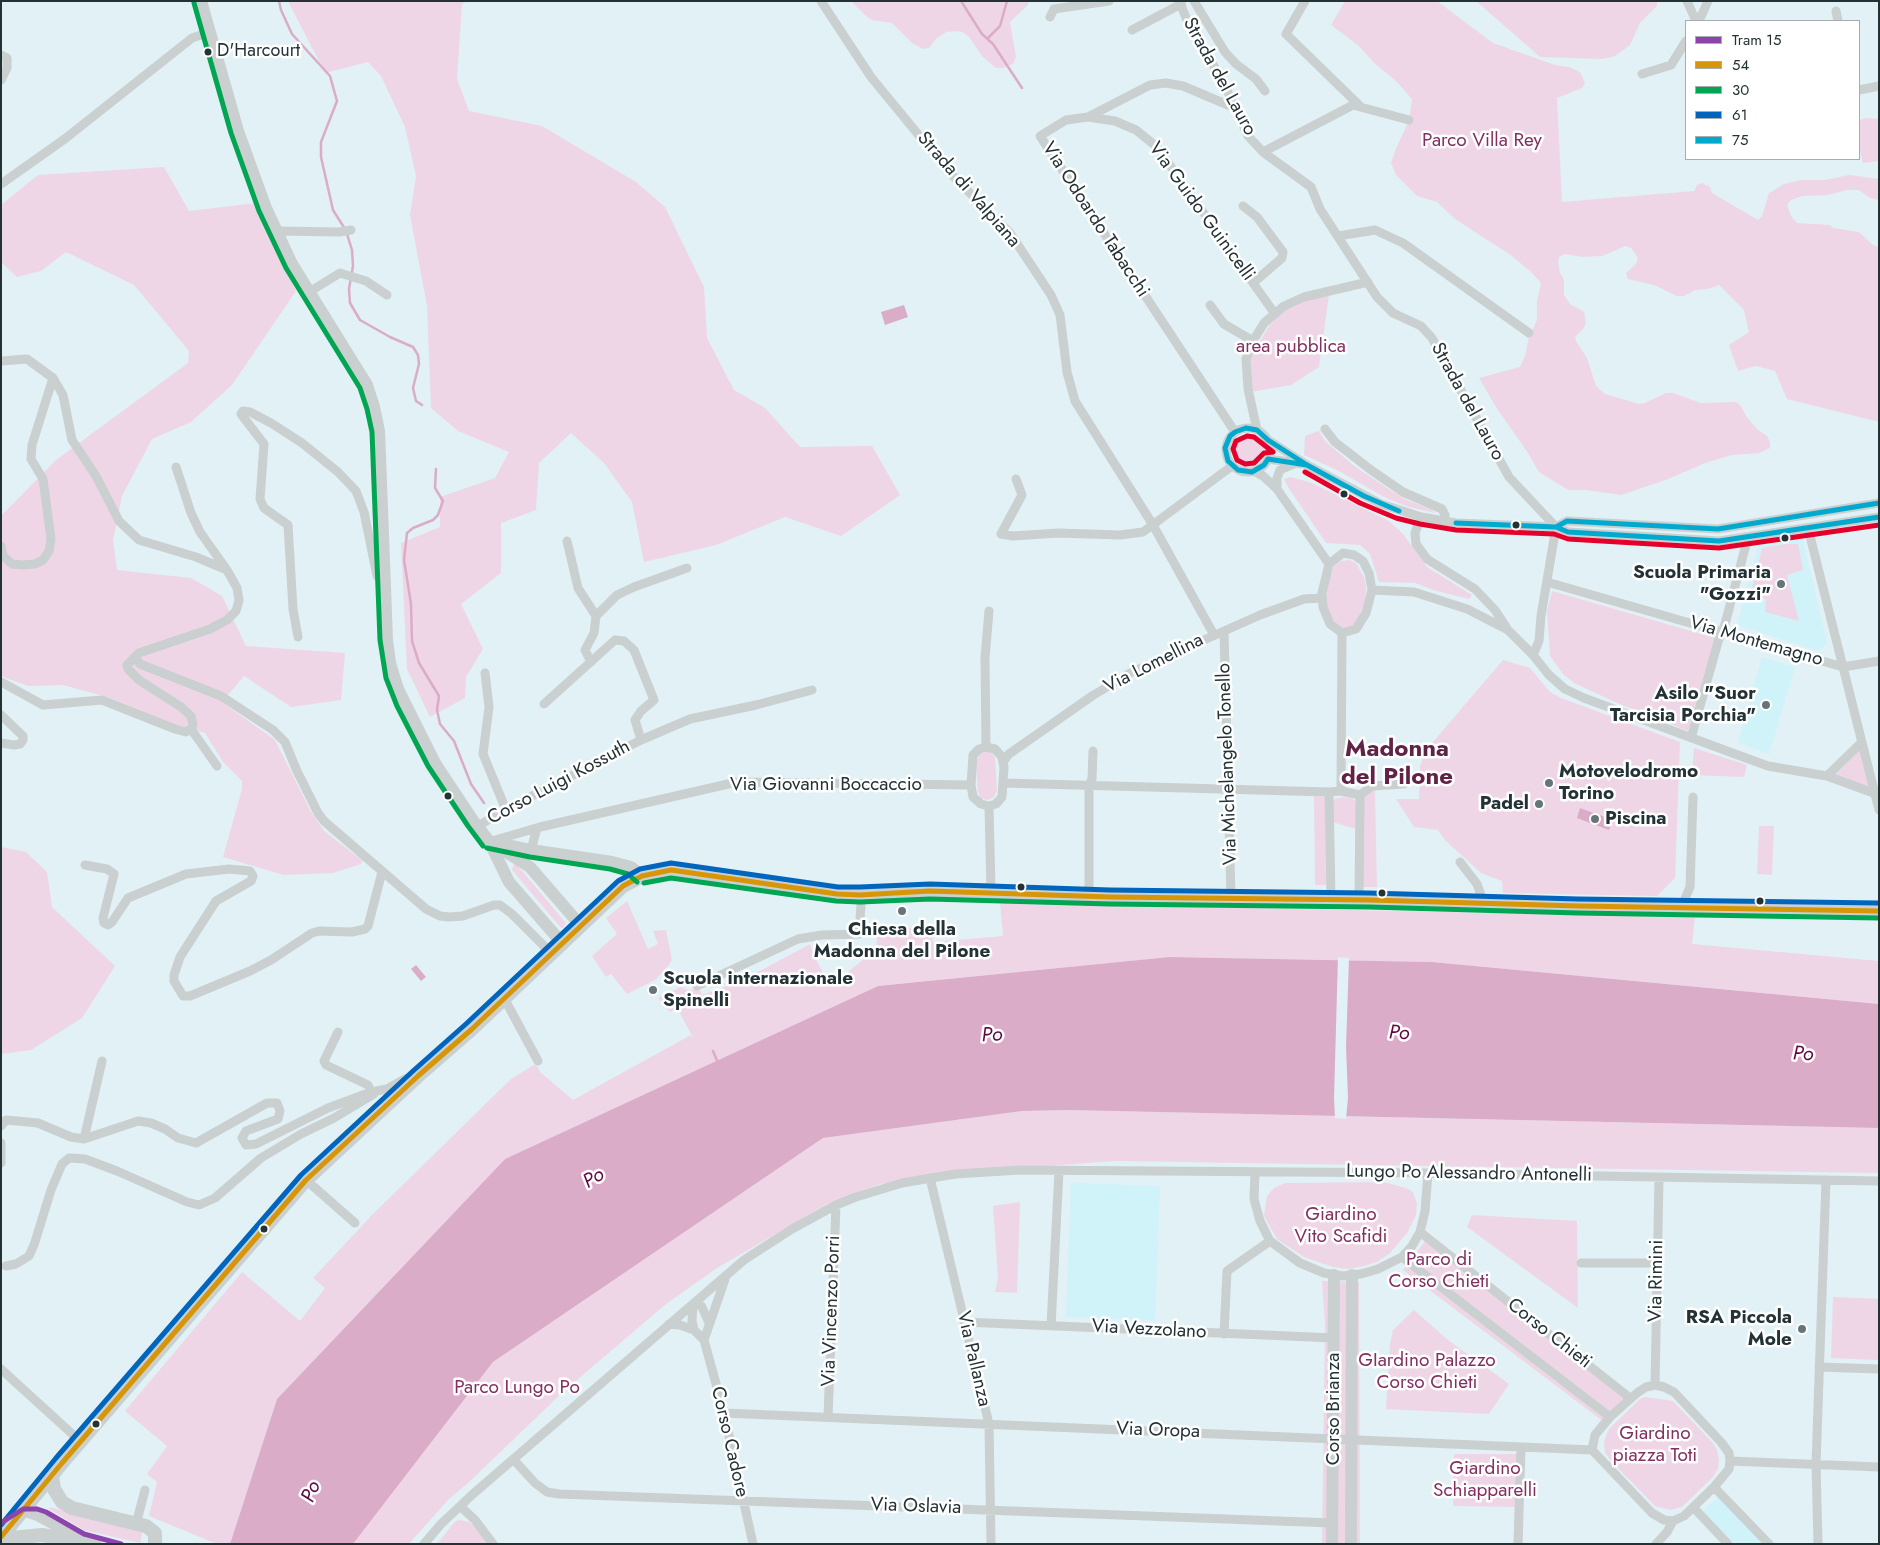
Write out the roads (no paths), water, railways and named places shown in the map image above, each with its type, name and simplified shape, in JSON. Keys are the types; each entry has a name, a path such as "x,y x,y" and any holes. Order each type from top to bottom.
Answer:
{"main road":[{"path":"201,1 238,131 266,208 292,264 367,385 374,407 379,431 387,640 390,663 396,683 404,703 435,763 489,842 510,882 562,943"},
{"path":"489,842 612,862 631,867 642,876"},
{"path":"489,842 530,867 580,926"},
{"path":"531,850 531,858 536,873"},
{"path":"1,1538 23,1509 306,1180 418,1076 472,1029 624,886 642,876 671,870 837,894 860,895 930,891 1090,896 1879,911"},
{"name":"Corso Brianza","path":"1332,1544 1334,1275"},
{"name":"Corso Brianza","path":"1351,1544 1352,1275"},
{"path":"52,1476 54,1489 62,1502 72,1508 152,1529 155,1533 155,1544"},
{"path":"23,1509 51,1537"},
{"path":"23,1509 38,1514 94,1544"},
{"path":"1,1538 51,1537 94,1544"}],"street":[{"name":"Strada di Valpiana","path":"821,1 871,77 949,172 1010,233 1051,295 1060,315 1068,372 1075,401 1153,525"},
{"path":"1050,17 1054,9 1109,1"},
{"name":"Strada del Lauro","path":"1194,1 1225,52 1236,64 1256,79 1265,91"},
{"path":"1305,1 1286,34 1361,107"},
{"path":"1688,1 1698,20"},
{"path":"1698,20 1708,1"},
{"name":"Strada del Lauro","path":"1132,30 1181,2 1192,32 1222,79 1248,136 1263,152 1311,187 1320,209 1377,297 1393,313 1421,326 1432,338 1509,477 1556,527"},
{"path":"1836,11 1838,20"},
{"path":"1,184 66,138 192,38 210,32"},
{"path":"1642,74 1670,65 1685,42"},
{"path":"1,55 7,58 7,68 1,80"},
{"name":"Via Odoardo Tabacchi","path":"1235,108 1183,86 1166,83 1150,85 1088,117 1066,120 1040,136 1235,432"},
{"path":"1860,90 1879,86"},
{"path":"1263,152 1353,105 1409,120"},
{"name":"Via Guido Guinicelli","path":"1088,117 1115,121 1136,130 1158,147 1275,314"},
{"path":"1243,206 1257,217 1283,252 1282,258 1253,283"},
{"path":"277,231 339,232 351,230"},
{"path":"1338,236 1375,230 1403,243 1529,333"},
{"path":"309,292 340,273 345,273 366,281 387,295"},
{"path":"1257,430 1246,376 1246,359 1253,341 1264,323 1284,306 1304,297 1368,282"},
{"path":"1210,305 1224,324 1253,341"},
{"path":"1,361 27,359 53,378 63,395 72,440 96,476 119,521 139,540 196,557 227,570"},
{"path":"1,546 3,556 12,564 35,564 43,560 49,551 51,539 43,479 32,459 32,445 53,378"},
{"path":"298,637 293,609 288,525 264,508 260,499 264,444 241,414 243,411 250,412 271,423 302,443 338,472 356,491 364,512 378,576 386,581"},
{"path":"1307,465 1266,462 1254,471 1244,472 1232,466 1228,461 1225,448 1235,432 1246,428 1257,430 1264,434 1270,446 1266,462 1275,487 1329,564"},
{"path":"1325,429 1335,442 1370,470 1404,492 1442,510 1444,521"},
{"path":"1268,440 1307,465 1364,496 1421,518 1456,523 1556,527 1568,532 1719,541 1879,516"},
{"path":"1275,487 1280,470 1296,463"},
{"path":"1016,479 1022,495 1001,534 1013,536 1058,533 1120,535 1143,532 1232,466"},
{"path":"1,682 43,705 102,700 175,729 186,732 191,729 193,725 191,716 181,707 139,680 128,669 127,665 139,653 210,629 227,620 236,611 239,600 237,588 227,570 200,532 191,513 176,467"},
{"path":"1254,471 1275,487"},
{"path":"1556,527 1567,521 1718,528 1879,503"},
{"path":"1421,518 1415,533 1416,544 1427,559 1475,589 1495,610 1508,630 1533,655 1549,675 1565,689 1584,698 1768,766 1827,776 1876,794"},
{"path":"1153,525 1214,634"},
{"path":"1533,655 1539,641 1541,616 1556,527"},
{"path":"1808,528 1879,810"},
{"path":"1691,738 1725,624 1748,537"},
{"path":"567,541 578,588 596,616"},
{"path":"1343,553 1354,555 1363,561 1369,573 1372,590 1366,613 1356,629 1342,633 1330,624 1323,607 1322,598 1324,578 1329,564 1343,553"},
{"path":"591,662 586,650 594,633 596,616 617,595 687,568"},
{"name":"Via Montemagno","path":"1547,582 1843,667 1879,661"},
{"path":"1372,590 1414,592 1467,609 1508,630"},
{"name":"Via Lomellina","path":"1003,762 1009,754 1092,696 1130,673 1260,615 1304,599 1322,598"},
{"path":"986,747 985,658 989,610"},
{"name":"Via Michelangelo Tonello","path":"1224,631 1231,898"},
{"path":"1341,791 1342,633"},
{"name":"Corso Luigi Kossuth","path":"544,704 615,640 624,641 634,650 654,700 634,720 641,740"},
{"path":"135,657 140,664 146,667 221,696 273,730 285,742 318,813 382,872 426,909 440,916 463,916 494,905 506,908 551,953"},
{"path":"485,673 489,707 483,754 506,810"},
{"name":"Corso Luigi Kossuth","path":"477,827 641,740 690,719 756,705 812,690"},
{"path":"1,715 23,736 20,744 14,746 1,743"},
{"path":"191,729 217,766"},
{"path":"1827,776 1862,742"},
{"path":"986,747 995,749 1002,757 1003,762 1004,783 1002,797 996,804 988,806 981,804 973,797 971,785 973,754 979,749 986,747"},
{"path":"1090,896 1089,785 1092,779 1093,751"},
{"path":"1876,794 1879,780"},
{"name":"Via Giovanni Boccaccio","path":"489,842 537,828 737,782 971,785"},
{"path":"1004,783 1341,791 1360,795 1372,786 1404,784"},
{"path":"1328,792 1331,900"},
{"path":"1359,900 1360,795"},
{"path":"1681,908 1690,888 1693,798"},
{"path":"988,806 991,892"},
{"path":"531,850 537,828"},
{"path":"1460,862 1477,884 1484,904"},
{"path":"85,865 107,869 114,874 103,918 104,923 108,925 128,898 186,874 229,868 250,871 253,876 251,881 216,901 180,957 174,981 183,996 190,996 250,971 271,960 312,933 319,931 352,932 365,930 368,926 382,872"},
{"path":"696,986 798,939 822,935 859,934 860,895"},
{"path":"504,998 538,1061"},
{"path":"338,1032 324,1061 326,1064 368,1085 373,1092"},
{"path":"84,1139 102,1061"},
{"path":"1,1126 6,1120 38,1123 71,1137 84,1139 138,1121 150,1123 165,1129 178,1138 196,1143 267,1103 277,1102 280,1111 278,1118 246,1131 242,1138 246,1145 256,1144 328,1108 386,1089 405,1079 418,1076"},
{"path":"6,1266 16,1264 29,1256 51,1190 62,1164 69,1158 85,1159 187,1202 199,1205 215,1198 261,1158 301,1134 370,1098 373,1092"},
{"path":"1,1143 1,1164"},
{"name":"Lungo Po Alessandro Antonelli","path":"424,1544 460,1506 744,1260 792,1229 836,1205 888,1187 930,1178 986,1171 1428,1173 1879,1182"},
{"path":"1051,1326 1059,1171"},
{"path":"1256,1172 1254,1199 1260,1221 1270,1241 1300,1263 1334,1275 1352,1275 1378,1269 1402,1257 1412,1246 1420,1232 1425,1211 1428,1173"},
{"name":"Via Pallanza","path":"930,1178 988,1424 990,1544"},
{"name":"Via Rimini","path":"1655,1385 1659,1178"},
{"path":"306,1180 355,1223"},
{"path":"1818,1544 1816,1464 1826,1180"},
{"name":"Via Vincenzo Porri","path":"828,1417 836,1205"},
{"name":"Corso Chieti","path":"1420,1232 1630,1398"},
{"path":"1224,1334 1226,1271 1270,1241"},
{"name":"Corso Chieti","path":"1402,1257 1610,1417"},
{"path":"1581,1262 1657,1263"},
{"path":"704,1340 726,1276"},
{"path":"694,1330 692,1321 695,1304 702,1307 709,1323"},
{"name":"Via Vezzolano","path":"964,1322 1334,1338"},
{"path":"669,1324 680,1325 694,1330"},
{"name":"Corso Cadore","path":"694,1330 704,1340 724,1413 752,1544"},
{"path":"1819,1367 1879,1370"},
{"path":"1,1369 81,1442"},
{"path":"1655,1385 1674,1392 1721,1442 1728,1453 1730,1461 1729,1469 1714,1488 1684,1516 1672,1521 1664,1520 1652,1513 1592,1450 1595,1435 1610,1417 1630,1398 1646,1387 1655,1385"},
{"name":"Via Oropa","path":"724,1413 1592,1450"},
{"path":"1518,1544 1521,1447"},
{"name":"Via Oslavia","path":"514,1460 547,1492 560,1494 1332,1523"},
{"path":"1730,1461 1879,1467"},
{"path":"1714,1488 1769,1544"},
{"path":"136,1524 145,1490"},
{"path":"460,1506 476,1520 493,1544"},
{"path":"1694,1508 1728,1544"},
{"path":"1656,1544 1667,1532 1672,1521"}],"water":[{"path":"904,305 908,317 885,325 881,312"},
{"name":"Piscina","path":"1580,808 1613,820 1609,830 1577,818"},
{"name":"Po","path":"1169,957 1432,962 1879,1004 1879,1128 1068,1110 1022,1111 823,1138 493,1362 353,1544 230,1544 277,1399 505,1159 878,986"},
{"path":"416,965 426,977 421,981 411,969"}],"waterway":[{"path":"279,1 292,34 330,76 337,101 321,142 321,157 333,210 345,229"},
{"path":"961,1 982,34 993,44 1022,88"},
{"path":"988,38 1000,26 1007,1"},
{"path":"347,234 352,250 353,266 349,289 350,303 360,320 390,337 413,347 418,355 419,364 413,388 416,401 422,405"},
{"path":"436,469 435,488 443,501 438,515 433,520 413,528 407,533 404,560 411,604 412,641 419,663 439,696 437,710 440,724 454,741 471,784 484,803"},
{"path":"713,1051 718,1063"}],"tram line":[{"name":"15","path":"1,1523 23,1509 37,1509 46,1512 84,1534 121,1544"}],"place":[{"name":"D'Harcourt","path":"208,52"},
{"name":"Scuola Primaria \"Gozzi\"","path":"1781,584"},
{"name":"Asilo \"Suor Tarcisia Porchia\"","path":"1766,705"},
{"name":"Motovelodromo Torino","path":"1549,783"},
{"name":"Padel","path":"1539,804"},
{"name":"Piscina","path":"1595,819"},
{"name":"Chiesa della Madonna del Pilone","path":"902,911"},
{"name":"Scuola internazionale Spinelli","path":"653,990"},
{"name":"RSA Piccola Mole","path":"1802,1329"}],"district":[{"name":"Madonna del Pilone","path":"1397,764"}],"park label":[{"name":"Parco Villa Rey","path":"1482,141"},
{"name":"area pubblica","path":"1291,347"},
{"name":"Giardino Vito Scafidi","path":"1341,1226"},
{"name":"Parco di Corso Chieti","path":"1439,1271"},
{"name":"GIardino Palazzo Corso Chieti","path":"1427,1372"},
{"name":"Parco Lungo Po","path":"517,1388"},
{"name":"Giardino piazza Toti","path":"1655,1445"},
{"name":"Giardino Schiapparelli","path":"1485,1480"}]}
